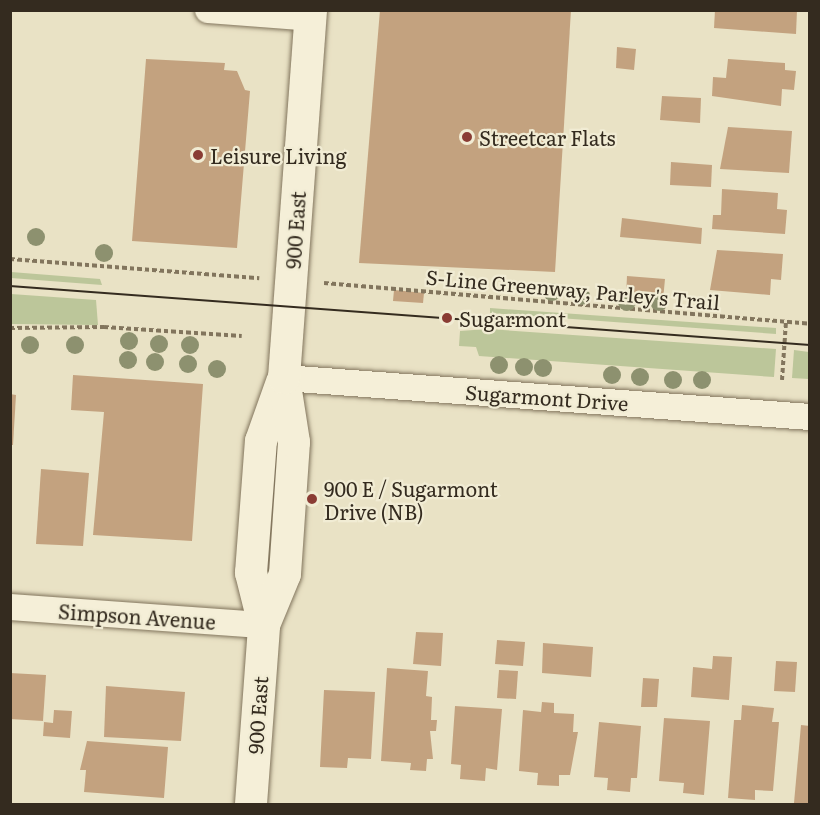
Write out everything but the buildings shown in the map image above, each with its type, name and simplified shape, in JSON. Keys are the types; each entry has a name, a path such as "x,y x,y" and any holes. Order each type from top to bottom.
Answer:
{"street":[{"path":"208,10 311,14"},
{"name":"900 East","path":"250,804 264,625 251,573 260,452 284,378 311,14"},
{"name":"Sugarmont Drive","path":"284,378 810,417"},
{"name":"Simpson Avenue","path":"10,607 264,625"}],"path":[{"path":"10,259 247,277"},
{"name":"S-Line Greenway, Parley's Trail","path":"334,284 810,324"},
{"path":"782,380 786,322"},
{"path":"10,328 104,327 243,336"}],"green space":[{"path":"11,272 100,279 102,285 11,278"},
{"path":"11,294 96,300 98,325 11,324"},
{"path":"490,308 776,328 776,334 490,313"},
{"path":"488,329 776,349 774,377 479,356 476,347 459,346 460,331"},
{"path":"794,350 809,352 809,379 792,378"}],"tram line":[{"path":"10,286 810,345"}],"place":[{"name":"Streetcar Flats","path":"467,137"},
{"name":"Leisure Living","path":"198,155"},
{"name":"Sugarmont","path":"447,318"},
{"name":"900 E / Sugarmont Drive (NB)","path":"312,499"}]}
